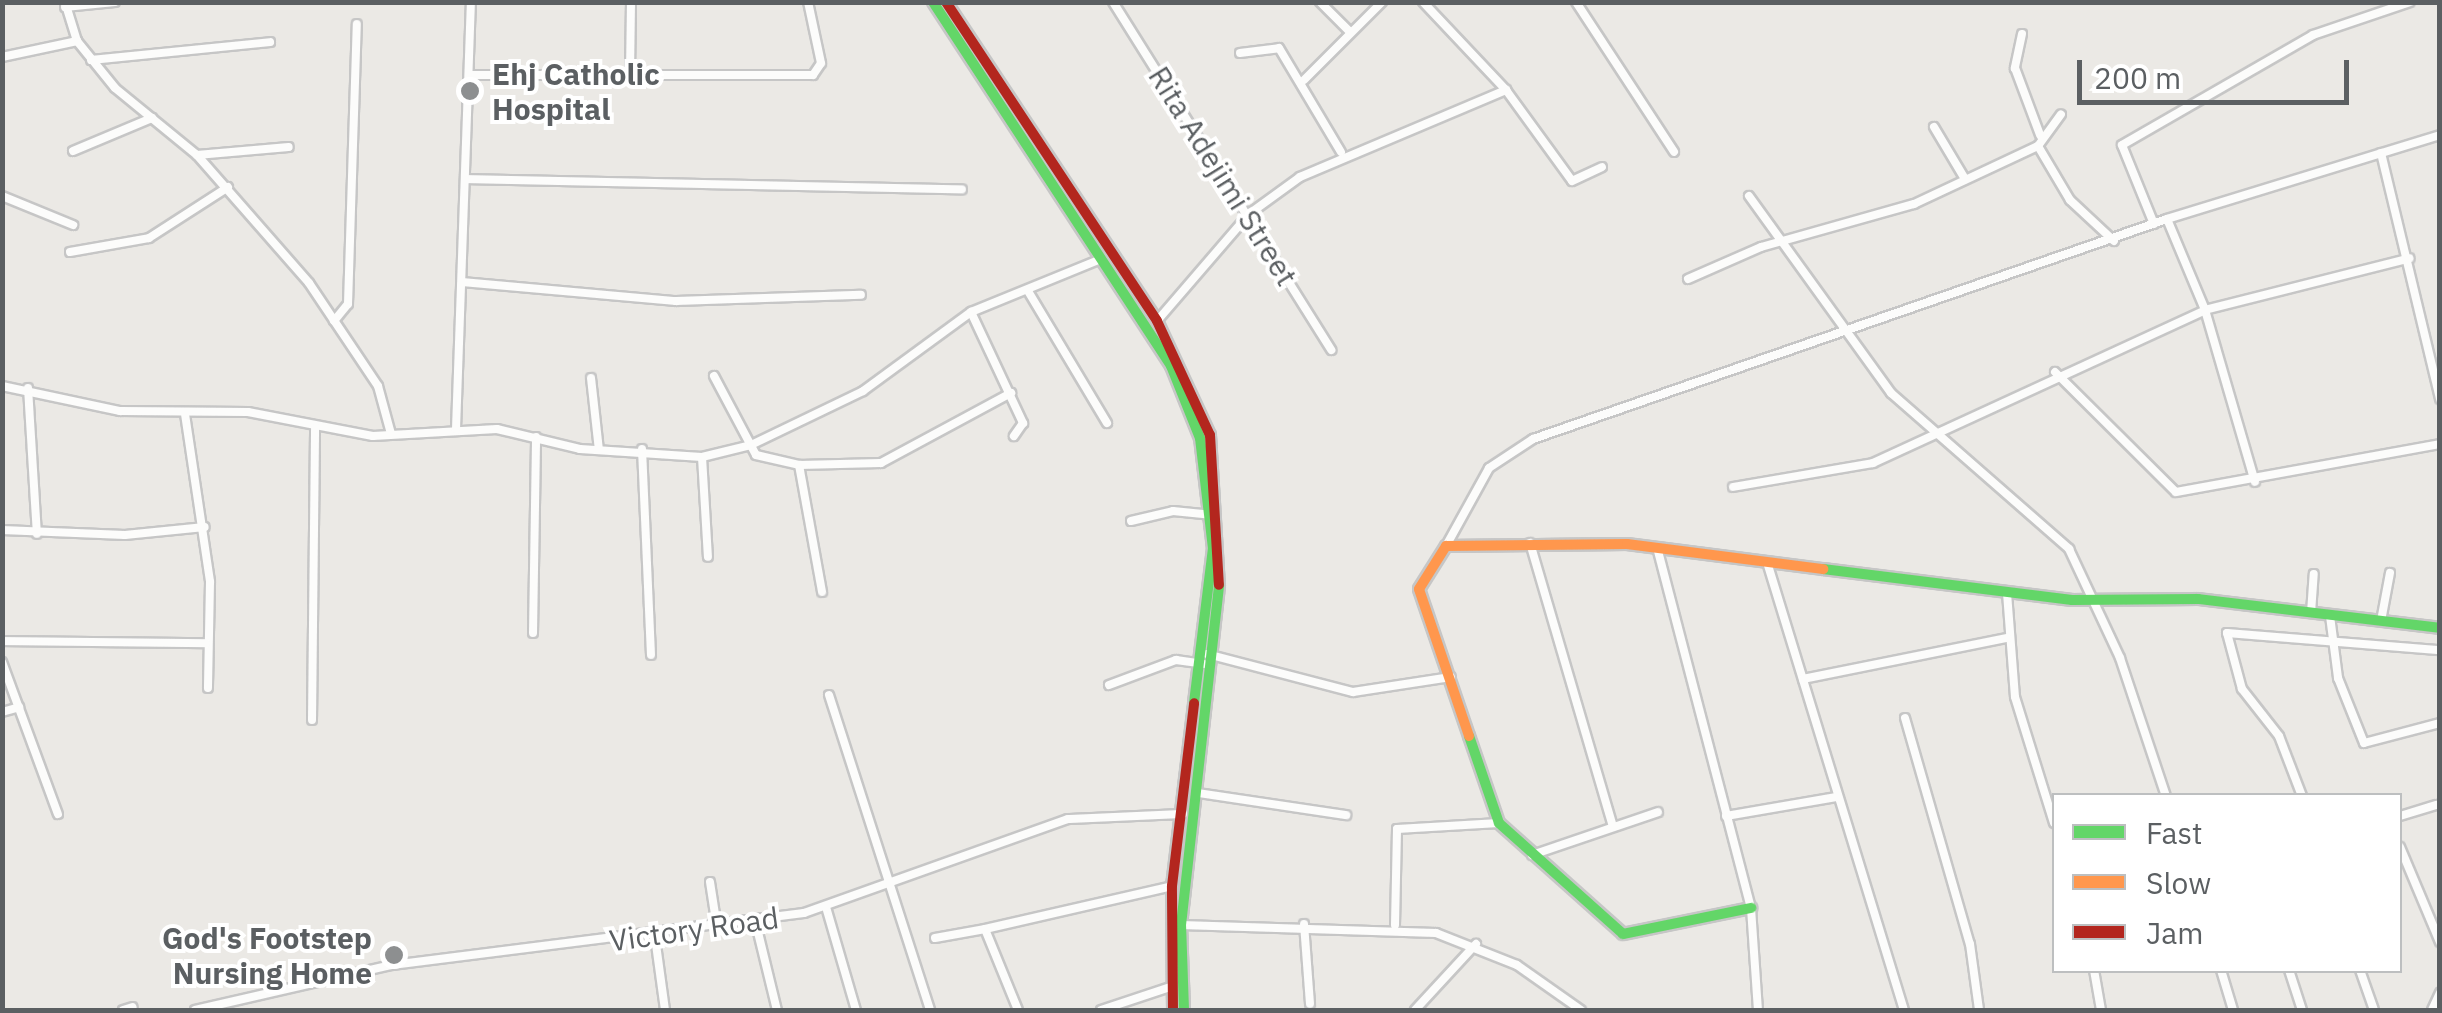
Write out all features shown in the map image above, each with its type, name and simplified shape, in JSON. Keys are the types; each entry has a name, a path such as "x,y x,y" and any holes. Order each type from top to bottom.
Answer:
{"main road":[{"path":"933,2 1101,258 1116,270 1158,321 1204,410 1218,516 1218,548 1206,659 1172,886 1173,1010"},
{"path":"946,2 1116,270 1189,403 1218,516 1213,529 1218,548"},
{"path":"1751,908 1623,934 1499,823 1418,583 1446,546 1530,544 1658,551 2007,593 2311,613 2440,628"},
{"path":"1184,1010 1181,925 1198,793 1206,659"}],"street":[{"path":"115,2 65,5 77,41 91,60 228,187 334,321 378,386 391,434"},
{"path":"456,429 471,2"},
{"path":"630,74 631,2"},
{"path":"471,75 813,75 820,63 808,2"},
{"name":"Rita Adejimi Street","path":"1112,2 1249,214 1330,350"},
{"path":"1320,2 1350,32"},
{"path":"1304,80 1382,2"},
{"path":"1423,2 1506,90 1572,181 1602,167"},
{"path":"1576,2 1674,152"},
{"path":"2154,224 2122,144 2313,36 2410,2"},
{"path":"334,321 348,304 357,24"},
{"path":"2022,34 2015,68 2040,135 2038,146 2070,200 2114,241"},
{"path":"2,57 77,41"},
{"path":"91,60 270,42"},
{"path":"1240,53 1269,44 1304,80 1341,152"},
{"path":"1158,321 1249,214 1341,152 1448,121 1506,90"},
{"path":"2040,135 2061,114"},
{"path":"73,152 152,118"},
{"path":"1934,126 1965,179"},
{"path":"1446,546 1478,483 1517,448 2114,241 2166,219 2440,135"},
{"path":"1688,279 1779,243 1914,204 2038,146"},
{"path":"197,155 289,147"},
{"path":"2381,153 2410,258 2440,399"},
{"path":"467,179 962,189"},
{"path":"70,252 149,238 228,187"},
{"path":"2,196 73,225"},
{"path":"1749,196 1843,336 1938,438 2056,532 2095,600 2165,793"},
{"path":"2166,219 2205,310 2255,482"},
{"path":"2,386 28,388 120,411 248,412 315,428 391,434 456,429 536,437 599,450 642,449 702,457 751,445 863,392 972,312 1101,258"},
{"path":"1733,487 1822,477 1938,438 2055,372 2205,310 2410,258"},
{"path":"462,282 691,301 862,295"},
{"path":"1028,290 1107,423"},
{"path":"972,312 1023,423 1014,436"},
{"path":"2055,372 2176,492 2255,482 2440,444"},
{"path":"714,376 762,459 799,465 881,463 1012,394"},
{"path":"591,378 599,450"},
{"path":"28,388 38,534"},
{"path":"185,414 205,527 208,688"},
{"path":"312,720 315,428"},
{"path":"534,633 536,437"},
{"path":"642,449 651,655"},
{"path":"702,457 708,557"},
{"path":"799,465 822,592"},
{"path":"1131,521 1173,511 1218,516"},
{"path":"2,530 38,534 205,527"},
{"path":"1530,544 1613,826"},
{"path":"1658,551 1751,908 1758,1010"},
{"path":"1767,562 1904,1010"},
{"path":"2382,621 2390,573"},
{"path":"2311,613 2314,574"},
{"path":"2007,593 2007,638 2052,815"},
{"path":"2330,616 2329,640 2364,743 2440,723"},
{"path":"2301,793 2279,736 2242,690 2226,637 2235,630 2440,650"},
{"path":"1802,680 2007,638"},
{"path":"2,641 206,643"},
{"path":"1109,685 1176,660 1206,659 1371,694 1452,676"},
{"path":"2,662 58,814"},
{"path":"829,695 886,888 930,1010"},
{"path":"2,712 19,707"},
{"path":"1905,718 1970,944 1980,1010"},
{"path":"1198,793 1346,815"},
{"path":"1726,816 1836,797"},
{"path":"2402,815 2436,806"},
{"path":"1532,855 1658,812"},
{"name":"Victory Road","path":"195,1010 392,965 655,937 826,908 1068,819 1183,814"},
{"path":"1395,925 1397,829 1499,823"},
{"path":"2402,851 2440,942"},
{"path":"710,882 717,927"},
{"path":"935,938 1172,886"},
{"path":"826,908 856,1010"},
{"path":"755,920 777,1010"},
{"path":"1304,924 1310,1004"},
{"path":"1181,925 1395,925 1476,944 1581,1010"},
{"path":"985,929 1018,1010"},
{"path":"655,937 665,1010"},
{"path":"1416,1010 1476,944"},
{"path":"2095,973 2101,1010"},
{"path":"2222,973 2233,1010"},
{"path":"2289,973 2302,1010"},
{"path":"2361,973 2374,1010"},
{"path":"1101,1010 1170,987"},
{"path":"2432,1010 2440,993"}],"traffic: fast":[{"path":"933,2 1171,366 1200,438 1213,548 1194,703"},
{"path":"1823,569 2072,600 2198,599 2440,628"},
{"path":"1184,1010 1181,925 1219,585"},
{"path":"1469,736 1499,823 1623,934 1751,908"}],"traffic: slow":[{"path":"1469,736 1419,589 1446,546 1627,544 1823,569"}],"traffic: jam":[{"path":"946,2 1157,321 1210,435 1219,585"},
{"path":"1173,1010 1172,886 1194,703"}],"place":[{"name":"Ehj Catholic Hospital","path":"470,91"},
{"name":"God's Footstep Nursing Home","path":"394,955"}]}
